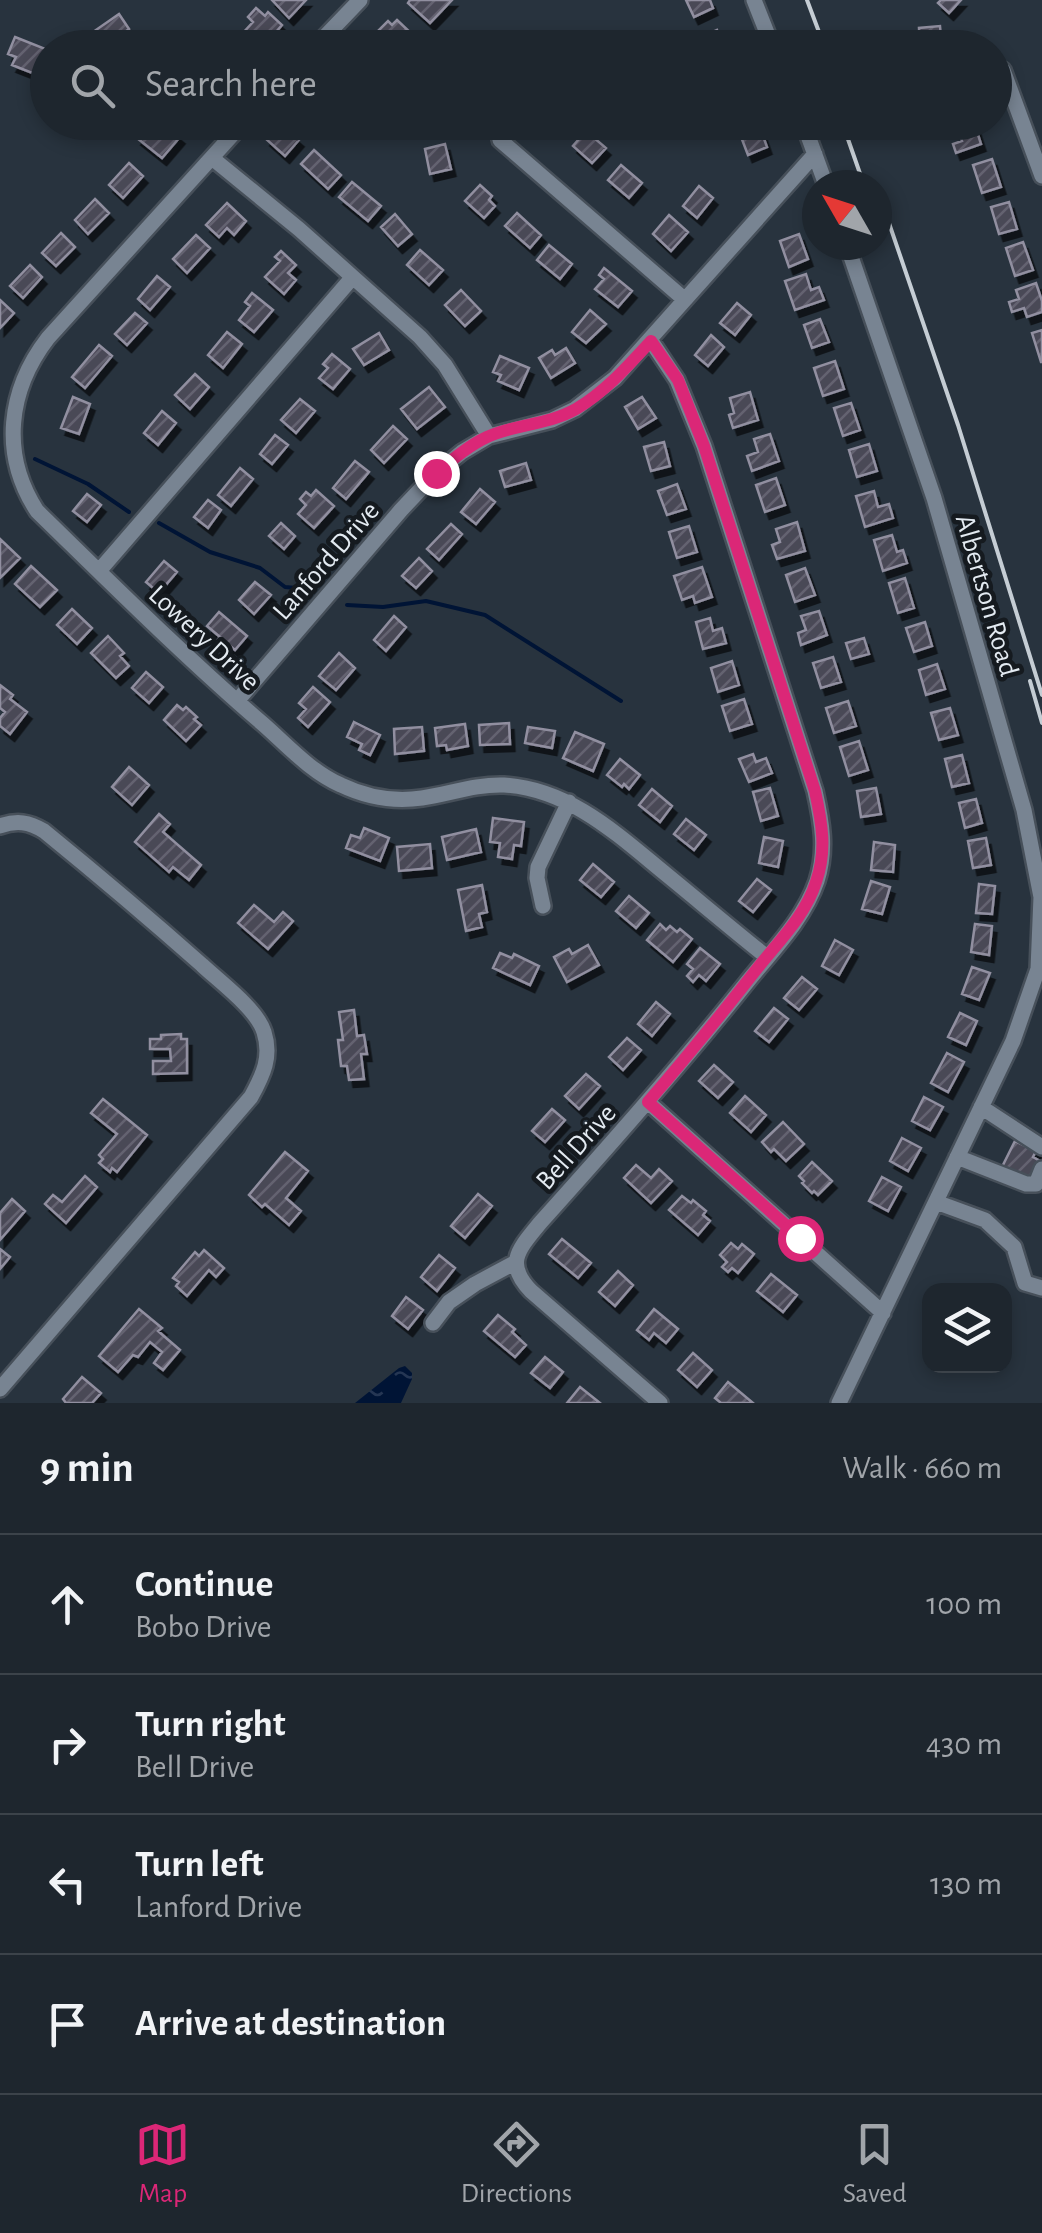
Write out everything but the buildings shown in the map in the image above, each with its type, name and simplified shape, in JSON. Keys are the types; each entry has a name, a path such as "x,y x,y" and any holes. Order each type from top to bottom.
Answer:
{"street":[{"path":"331,30 360,0"},
{"path":"754,0 766,30"},
{"path":"1012,94 1042,176"},
{"name":"Lowery Drive","path":"228,140 33,358 20,386 14,441 20,480 37,510 236,701 334,782 374,797 400,799 482,785 506,785 569,802 625,841 767,957"},
{"path":"500,140 684,299"},
{"path":"810,140 821,170"},
{"name":"Lanford Drive","path":"236,701 413,497 449,462 489,436 575,410 616,378 815,154"},
{"path":"212,158 420,337 444,364 489,436"},
{"name":"Albertson Road","path":"839,1403 1012,1040 1038,969 1041,897 1024,810 934,498 851,260"},
{"path":"99,571 352,278"},
{"name":"Bell Drive","path":"516,1262 524,1242 697,1045 792,926 809,901 821,864 822,825 815,791 704,446 678,380 651,341"},
{"path":"543,906 538,867 569,802"},
{"path":"0,826 12,822 31,824 44,831 144,914 238,996 264,1028 268,1058 251,1097 0,1389"},
{"path":"648,1102 883,1312"},
{"path":"981,1107 1042,1147"},
{"path":"957,1157 1026,1184 1036,1184 1042,1169"},
{"path":"936,1202 985,1220 1014,1248 1025,1282 1042,1288"},
{"path":"434,1323 449,1302 516,1262 516,1270 531,1291 660,1403"}],"water":[{"path":"405,1366 412,1379 401,1403 355,1403 399,1368"}],"waterway":[{"path":"35,459 88,484 129,512"},
{"path":"159,523 210,552 260,568 285,587 308,589"},
{"path":"347,605 383,607 426,601 485,615 621,701"}],"railway":[{"path":"807,0 818,30"},
{"path":"848,140 859,170"},
{"path":"892,232 958,425 1042,695"},
{"path":"1030,681 1042,723"}],"route":[{"path":"436,473 489,436 575,410 616,378 651,341 678,380 704,446 815,791 824,843 809,901 648,1102 800,1238"}]}
